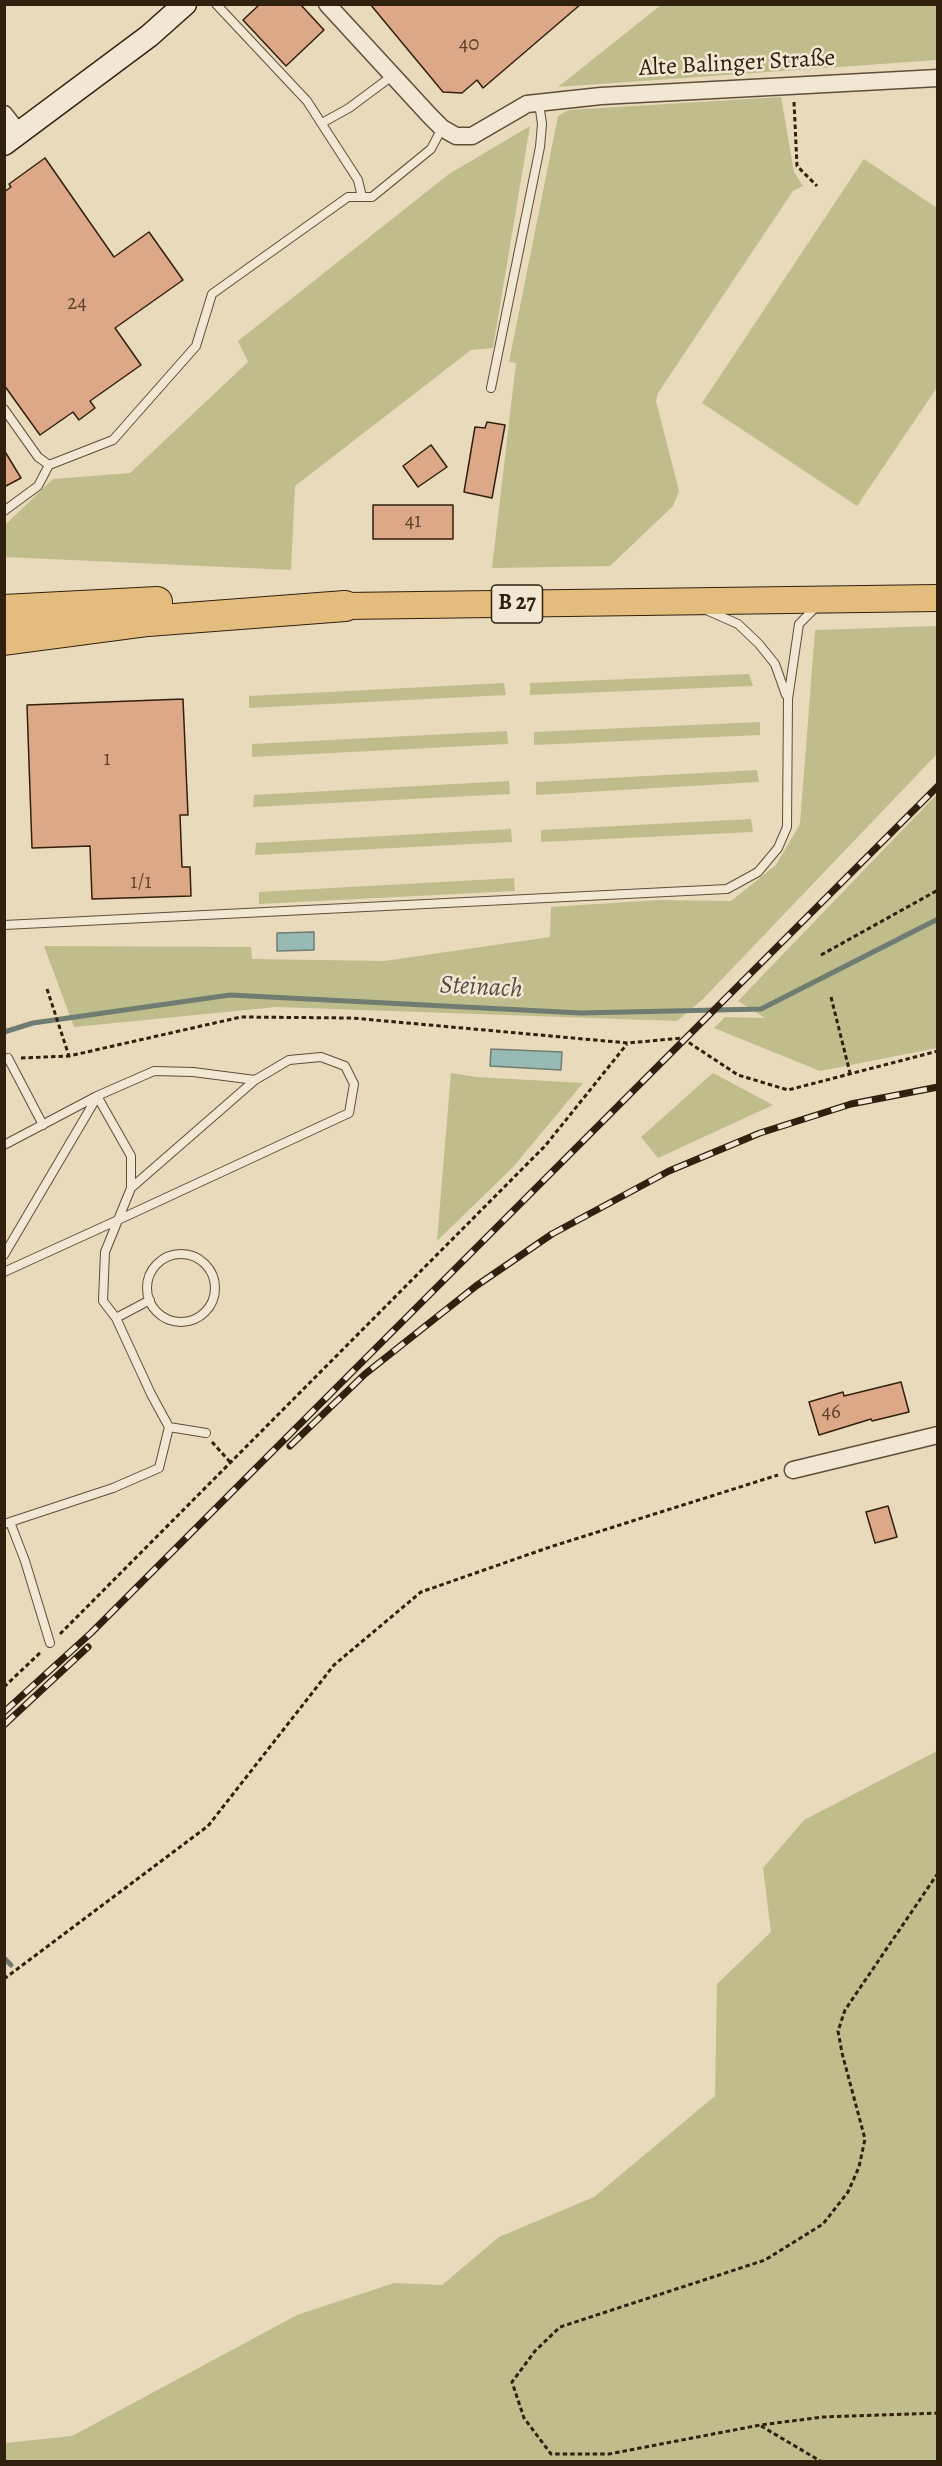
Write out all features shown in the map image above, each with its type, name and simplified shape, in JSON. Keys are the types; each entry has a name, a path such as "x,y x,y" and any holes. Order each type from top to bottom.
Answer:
{"highway":[{"name":"B 27","path":"11,624 148,621 345,606"}],"main road":[{"name":"B 27","path":"345,606 938,598"}],"street":[{"path":"4,114 12,138 149,36 185,4"},
{"path":"327,4 442,128"},
{"name":"Alte Balinger Straße","path":"442,128 456,136 472,136 486,130 518,107 601,96 938,78"},
{"path":"793,1470 938,1435"}],"lane":[{"path":"216,4 308,101 358,180 362,197"},
{"path":"322,123 349,108 392,75"},
{"path":"491,388 540,147 543,102"},
{"path":"4,511 38,486 49,465 113,440 196,346 212,294 348,197 372,197 431,149 442,128"},
{"path":"4,409 38,457 49,465"},
{"path":"4,925 727,889 758,872 778,848 787,827 788,699 799,624 814,608 825,601"},
{"path":"688,602 738,624 759,644 775,664 788,699"},
{"path":"4,1272 349,1113 354,1084 350,1075 345,1066 321,1057 289,1060 255,1080 131,1188"},
{"path":"8,1058 43,1125"},
{"path":"4,1145 98,1096 154,1071 194,1072 255,1080"},
{"path":"50,1643 25,1561 7,1523 113,1488 159,1468 169,1426 151,1394 116,1318 103,1301 105,1252 131,1188 131,1156 98,1096"},
{"path":"4,1255 98,1096"},
{"path":"182,1254 195,1256 206,1264 213,1275 216,1288 213,1301 205,1312 194,1319 181,1322 168,1319 157,1311 150,1300 147,1287 150,1274 158,1263 169,1256 182,1254"},
{"path":"116,1318 150,1300"},
{"path":"169,1426 206,1433"}],"path":[{"path":"794,86 797,166 817,186"},
{"path":"4,714 4,751"},
{"path":"821,955 938,890"},
{"path":"47,989 69,1056"},
{"path":"831,997 850,1073"},
{"path":"8,1058 69,1056 241,1017 352,1018 628,1043 682,1038 738,1075 788,1090 938,1051"},
{"path":"4,1687 231,1463 545,1146 628,1043"},
{"path":"222,1454 231,1463"},
{"path":"4,1980 208,1826 334,1665 422,1592 550,1547 793,1470"},
{"path":"938,1874 845,2010 838,2031 865,2139 860,2167 848,2192 823,2224 765,2260 560,2327 535,2351 512,2382 524,2418 551,2454 609,2454 760,2425 823,2417 938,2413"},
{"path":"760,2425 822,2462"}],"shaded area":[{"path":"661,5 937,5 937,60 558,87"},
{"path":"781,97 794,172 803,186 793,191 658,393 656,401 679,491 673,506 610,566 492,568 516,363 509,362 558,116 569,110"},
{"path":"530,126 493,348 471,350 295,486 291,570 5,557 5,525 53,479 130,473 248,362 238,341 449,174"},
{"path":"864,159 937,208 938,386 857,506 702,403"},
{"path":"937,626 937,754 703,999 677,1021 276,1007 74,1027 44,946 251,947 252,959 384,961 550,937 551,907 659,900 731,901 776,865 800,824 815,630"},
{"path":"749,674 753,686 530,695 530,683"},
{"path":"504,683 506,695 249,708 249,696"},
{"path":"760,722 760,735 534,745 534,732"},
{"path":"507,731 508,744 252,757 252,744"},
{"path":"757,770 759,782 536,795 536,782"},
{"path":"509,781 510,794 253,807 254,795"},
{"path":"937,794 937,1048 820,1071 714,1028 725,1017 765,1018 738,1001"},
{"path":"751,819 753,832 541,842 541,830"},
{"path":"511,829 512,842 255,855 256,843"},
{"path":"514,878 515,891 259,904 259,892"},
{"path":"451,1073 477,1077 583,1083 513,1167 437,1241"},
{"path":"713,1073 773,1105 658,1158 641,1137"},
{"path":"937,1751 937,2461 5,2461 5,2443 72,2436 297,2315 394,2283 442,2285 499,2237 594,2197 715,2096 717,1984 771,1932 763,1868 804,1820"}],"water":[{"path":"314,932 314,950 277,951 277,933"},
{"path":"491,1049 562,1052 561,1070 490,1066"}],"building":[{"path":"260,4 300,4 324,30 286,66 243,20"},
{"path":"370,4 581,4 483,88 477,80 462,93 443,92"},
{"path":"45,158 114,257 149,232 183,280 115,328 141,365 90,401 95,408 79,420 73,412 40,435 4,385 4,192 11,187 9,184"},
{"path":"487,422 505,425 492,498 464,492 475,427 485,428"},
{"path":"431,445 447,467 418,487 403,466"},
{"path":"4,450 21,478 4,487"},
{"path":"373,505 453,505 453,539 373,539"},
{"path":"183,699 188,815 180,815 182,867 190,867 191,896 92,899 90,846 32,848 27,705"},
{"path":"901,1382 909,1412 872,1421 871,1419 819,1435 809,1402 843,1392 844,1396"},
{"path":"888,1506 897,1537 875,1543 866,1512"}],"waterway":[{"name":"Steinach","path":"4,1032 33,1023 230,995 581,1013 761,1009 938,919"},
{"path":"4,1958 11,1965"}],"railway":[{"path":"4,1712 91,1633 938,786"},
{"path":"290,1446 365,1374 476,1286 552,1234 669,1171 760,1133 851,1104 938,1087"},
{"path":"4,1725 88,1647"}]}
